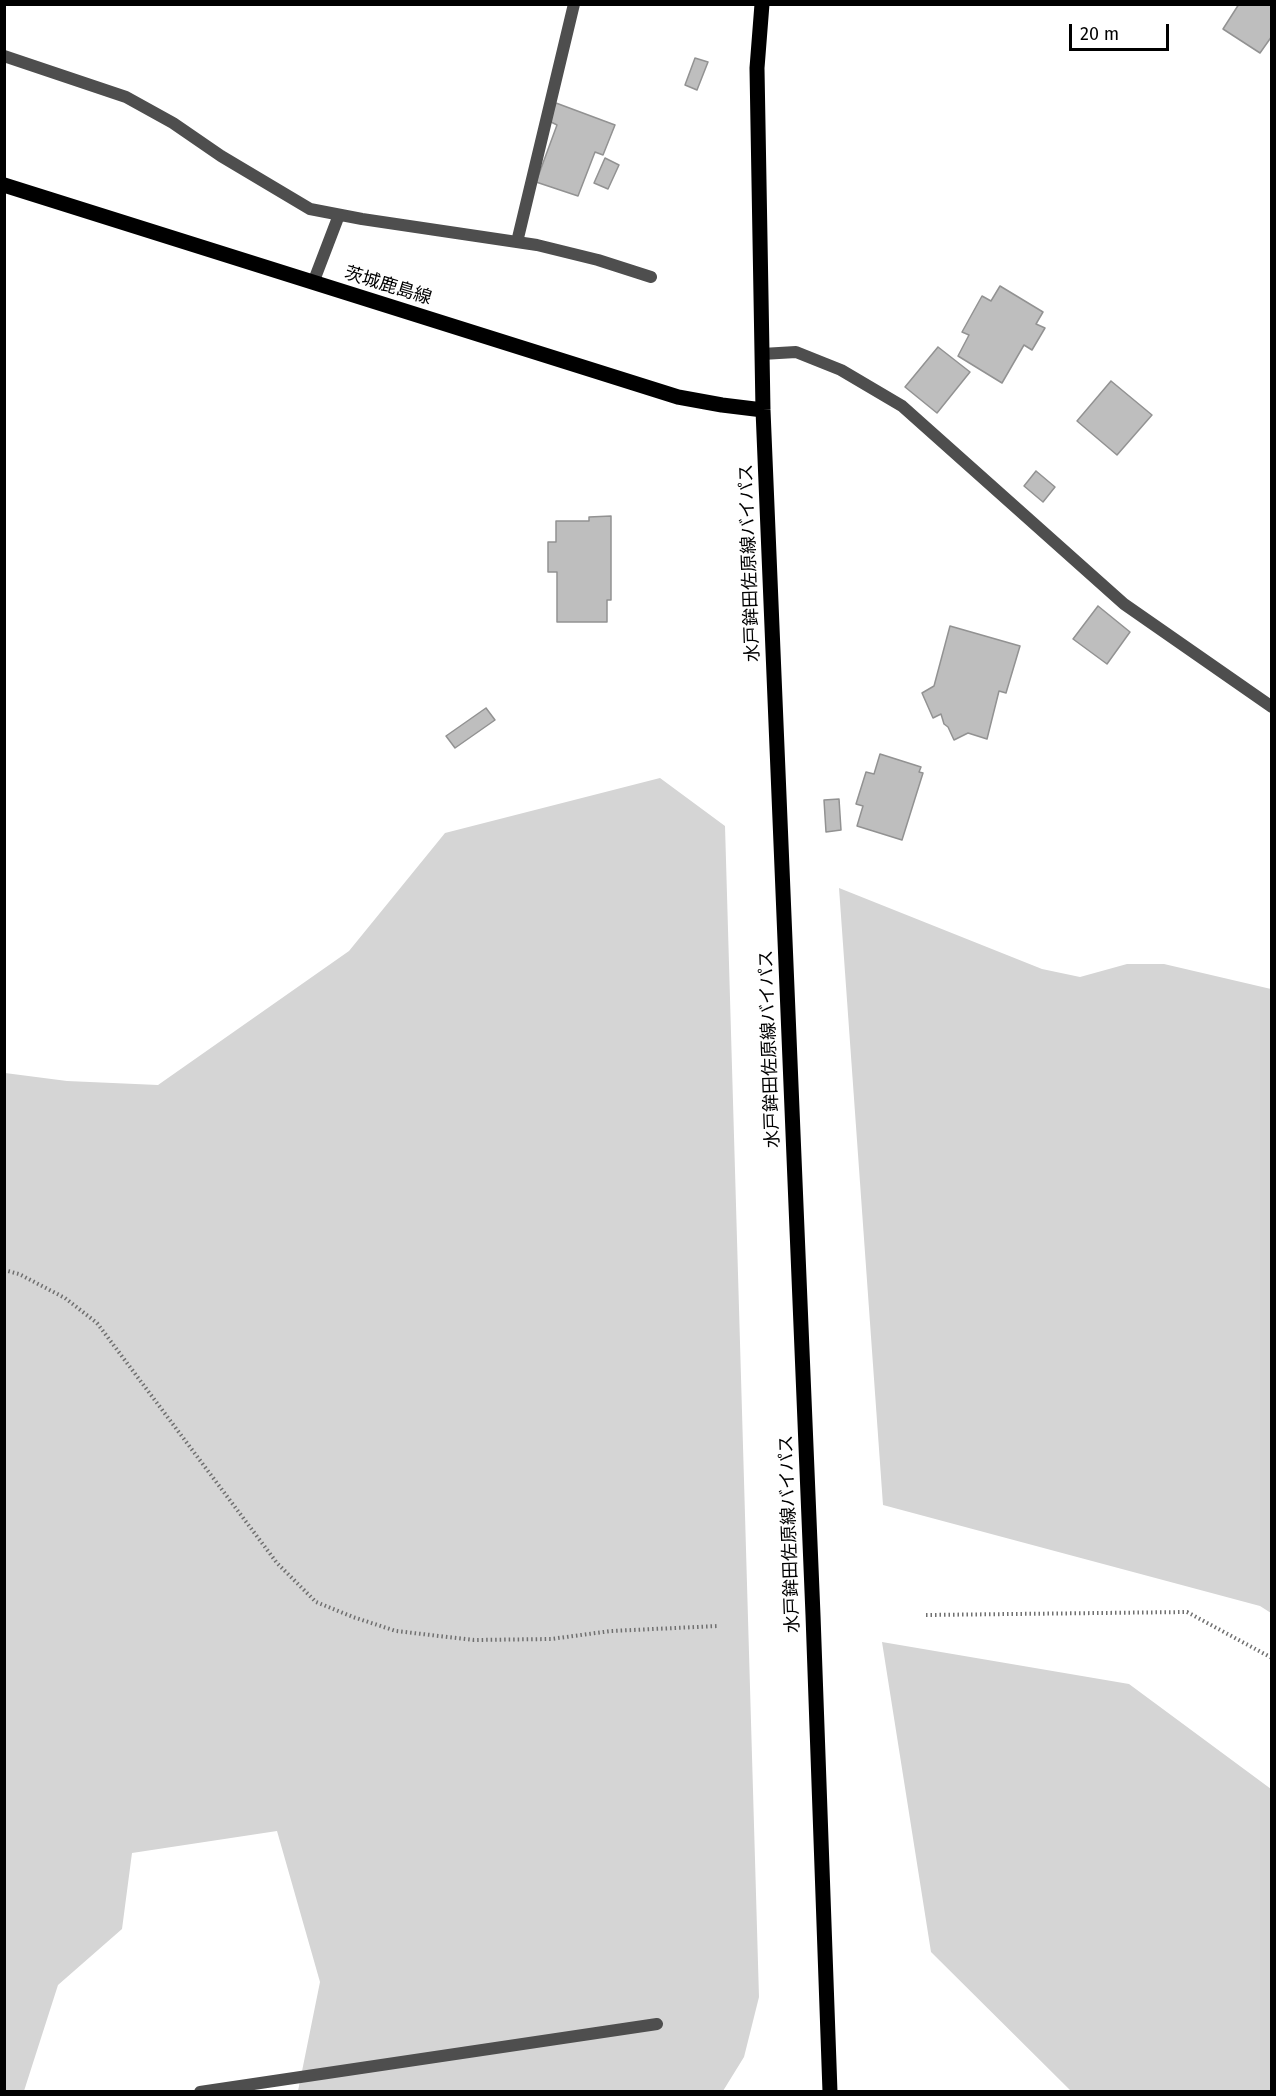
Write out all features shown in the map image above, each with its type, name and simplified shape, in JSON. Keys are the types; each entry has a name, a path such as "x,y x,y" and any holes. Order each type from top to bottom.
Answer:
{"main road":[{"name":"水戸鉾田佐原線バイパス","path":"762,4 757,68 763,410 813,1615 830,2091"},
{"name":"茨城鹿島線","path":"4,185 678,397 763,410"}],"street":[{"path":"518,242 574,4"},
{"path":"4,56 126,97 173,123 221,156 310,209 518,242 598,260 651,277"},
{"path":"313,283 339,215"},
{"path":"762,354 796,352 842,370 902,406 1124,604 1272,707"},
{"path":"200,2091 657,2024"}],"path":[{"path":"4,1270 19,1274 65,1298 97,1323 277,1563 316,1602 353,1617 396,1630 474,1640 552,1639 611,1631 718,1626"},
{"path":"926,1615 1187,1612 1272,1658"}],"shaded area":[{"path":"660,778 725,826 759,1997 744,2057 723,2091 298,2091 320,1982 277,1831 132,1853 122,1929 58,1985 24,2091 5,2092 5,1073 67,1081 158,1085 349,951 445,833"},
{"path":"839,888 1042,969 1080,977 1127,964 1164,964 1271,989 1271,1613 1260,1606 883,1505"},
{"path":"882,1642 1129,1684 1271,1789 1271,2091 1071,2091 931,1952"}],"building":[{"path":"1239,4 1272,4 1272,36 1260,53 1223,29"},
{"path":"695,58 708,62 697,90 685,85"},
{"path":"556,103 615,125 603,155 595,152 578,196 536,182 557,125 549,121"},
{"path":"605,158 619,165 608,189 594,183"},
{"path":"1000,286 1043,312 1036,324 1045,328 1032,350 1024,345 1002,383 958,356 969,335 962,332 982,296 991,301"},
{"path":"938,347 970,372 937,413 905,387"},
{"path":"1111,381 1152,415 1117,455 1077,421"},
{"path":"1036,471 1055,487 1043,502 1024,486"},
{"path":"611,516 611,600 607,600 607,622 557,622 557,572 548,572 548,542 556,542 556,521 589,521 589,517"},
{"path":"1098,606 1130,632 1107,664 1073,639"},
{"path":"950,626 1020,646 1006,693 999,691 987,739 968,733 954,740 941,714 933,718 922,693 934,686"},
{"path":"486,708 495,720 455,748 446,736"},
{"path":"880,754 921,767 919,772 923,773 902,840 857,826 863,806 856,804 866,772 874,774"},
{"path":"839,799 841,830 826,832 824,800"}]}
